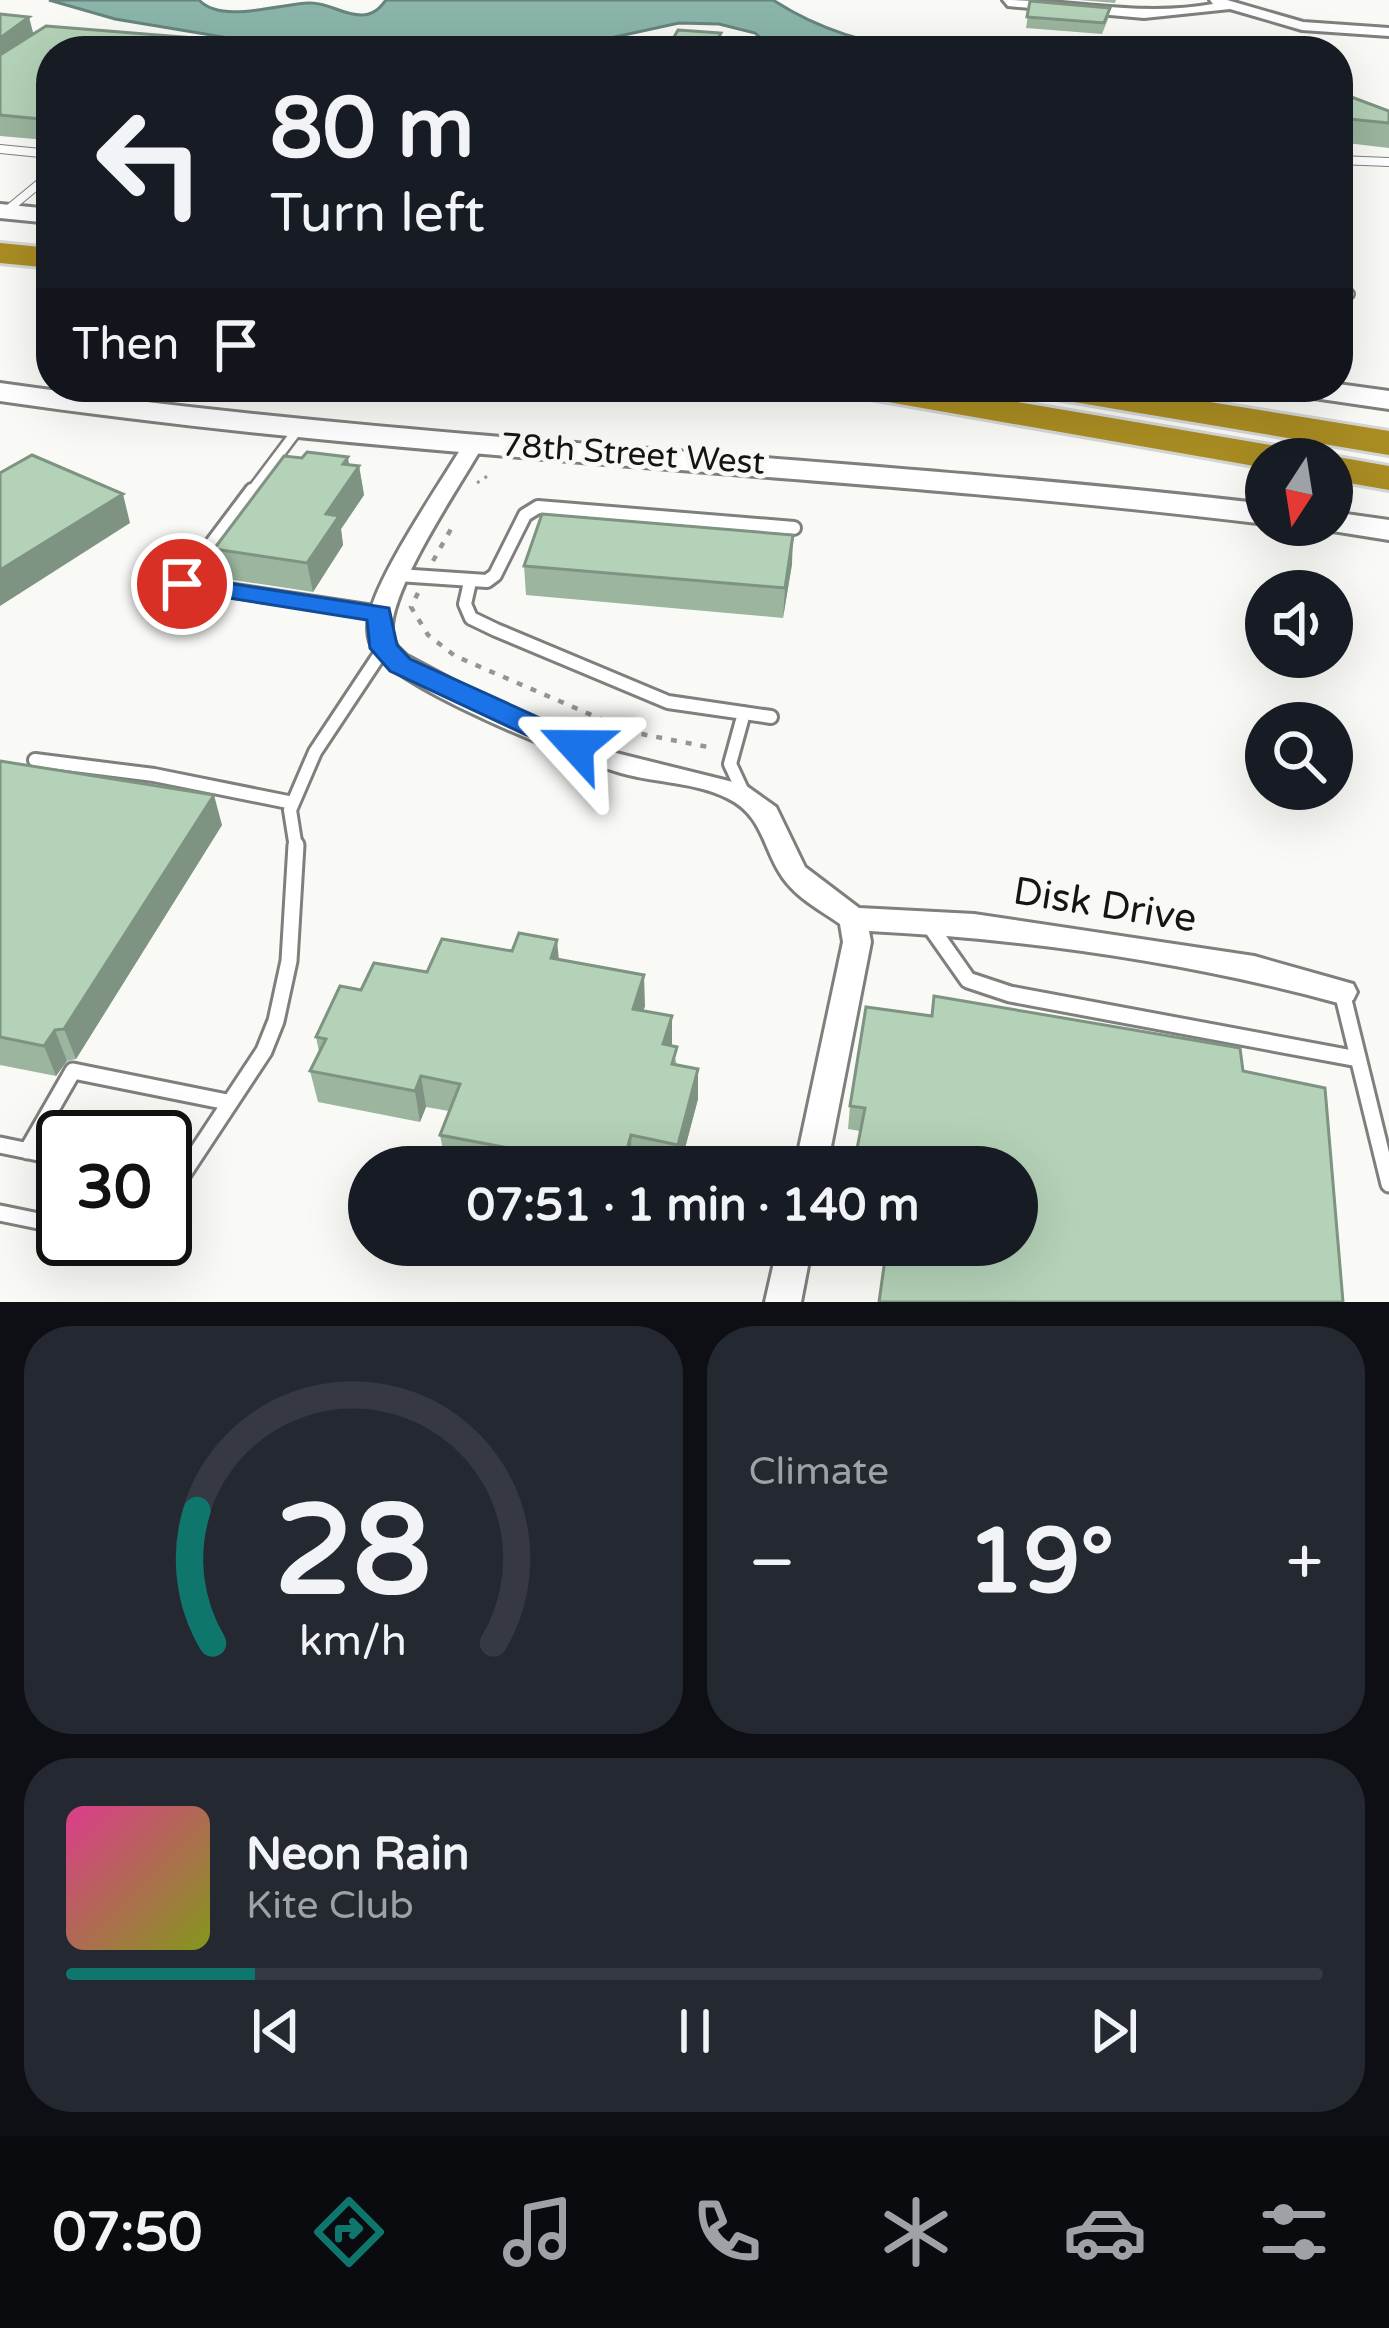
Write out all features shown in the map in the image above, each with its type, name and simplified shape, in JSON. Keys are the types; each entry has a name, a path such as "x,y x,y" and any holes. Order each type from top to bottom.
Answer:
{"highway":[{"path":"0,255 36,258"},
{"path":"0,283 36,285"},
{"path":"952,402 1245,453"},
{"path":"1141,402 1389,443"},
{"path":"1353,472 1389,478"}],"street":[{"path":"1008,2 1140,17 1182,15 1220,3 1316,29 1389,32"},
{"path":"3,211 36,214"},
{"name":"78th Street West","path":"0,392 36,396"},
{"path":"1353,395 1389,400"},
{"name":"78th Street West","path":"83,402 299,428 1013,484 1245,512"},
{"path":"476,442 380,614 384,648 400,665 426,679 576,746 621,764 744,794 775,820 789,865 803,882 853,919 856,942 815,1146"},
{"path":"1353,526 1389,530"},
{"name":"Disk Drive","path":"853,919 974,925 1254,968 1342,992"},
{"path":"783,1302 791,1266"}],"lane":[{"path":"0,148 36,152"},
{"path":"1353,161 1389,162"},
{"path":"3,211 36,186"},
{"path":"299,428 182,584 380,614"},
{"path":"398,575 470,582 495,575 525,515 538,507 794,528"},
{"path":"470,582 465,604 470,618 496,630 668,702 771,717"},
{"path":"192,1151 264,1051 290,961 298,858 290,810 315,752 384,648"},
{"path":"744,794 730,764 745,713"},
{"path":"35,760 154,775 293,803"},
{"path":"930,925 968,980 1010,994 1358,1058"},
{"path":"1342,992 1389,1184"},
{"path":"27,1151 73,1071 227,1102"},
{"path":"0,1145 36,1153"},
{"path":"0,1213 36,1220"}],"shaded area":[{"path":"49,0 199,0 221,11 236,12 316,3 363,15 386,0 773,0 808,20 852,36 758,36 719,24 679,23 619,36 217,36 115,19"}],"building":[{"path":"1030,1 1110,8 1104,23 1027,17"},
{"path":"0,14 29,17 0,38"},
{"path":"46,26 170,36 36,36 36,119 0,115 0,55"},
{"path":"678,30 721,33 719,36 675,36"},
{"path":"1353,98 1389,111 1389,123 1353,119"},
{"path":"307,452 348,457 343,464 359,466 326,514 339,516 307,563 214,549 284,456 302,458"},
{"path":"32,455 123,494 0,570 0,473"},
{"path":"542,514 793,535 785,588 524,566"},
{"path":"0,761 214,795 64,1029 55,1030 44,1046 0,1037"},
{"path":"519,933 557,940 551,958 644,975 633,1009 672,1016 663,1044 677,1047 672,1064 698,1069 678,1145 631,1135 628,1146 498,1146 440,1135 460,1084 421,1076 415,1091 310,1071 326,1039 316,1037 340,986 361,990 374,963 427,972 442,939 512,951"},
{"path":"934,996 1240,1048 1243,1071 1325,1088 1343,1302 879,1302 884,1266 1038,1266 1038,1146 858,1146 865,1108 850,1106 866,1007 932,1016"}],"route":[{"path":"182,584 380,614 384,648 400,665 576,746"}]}
